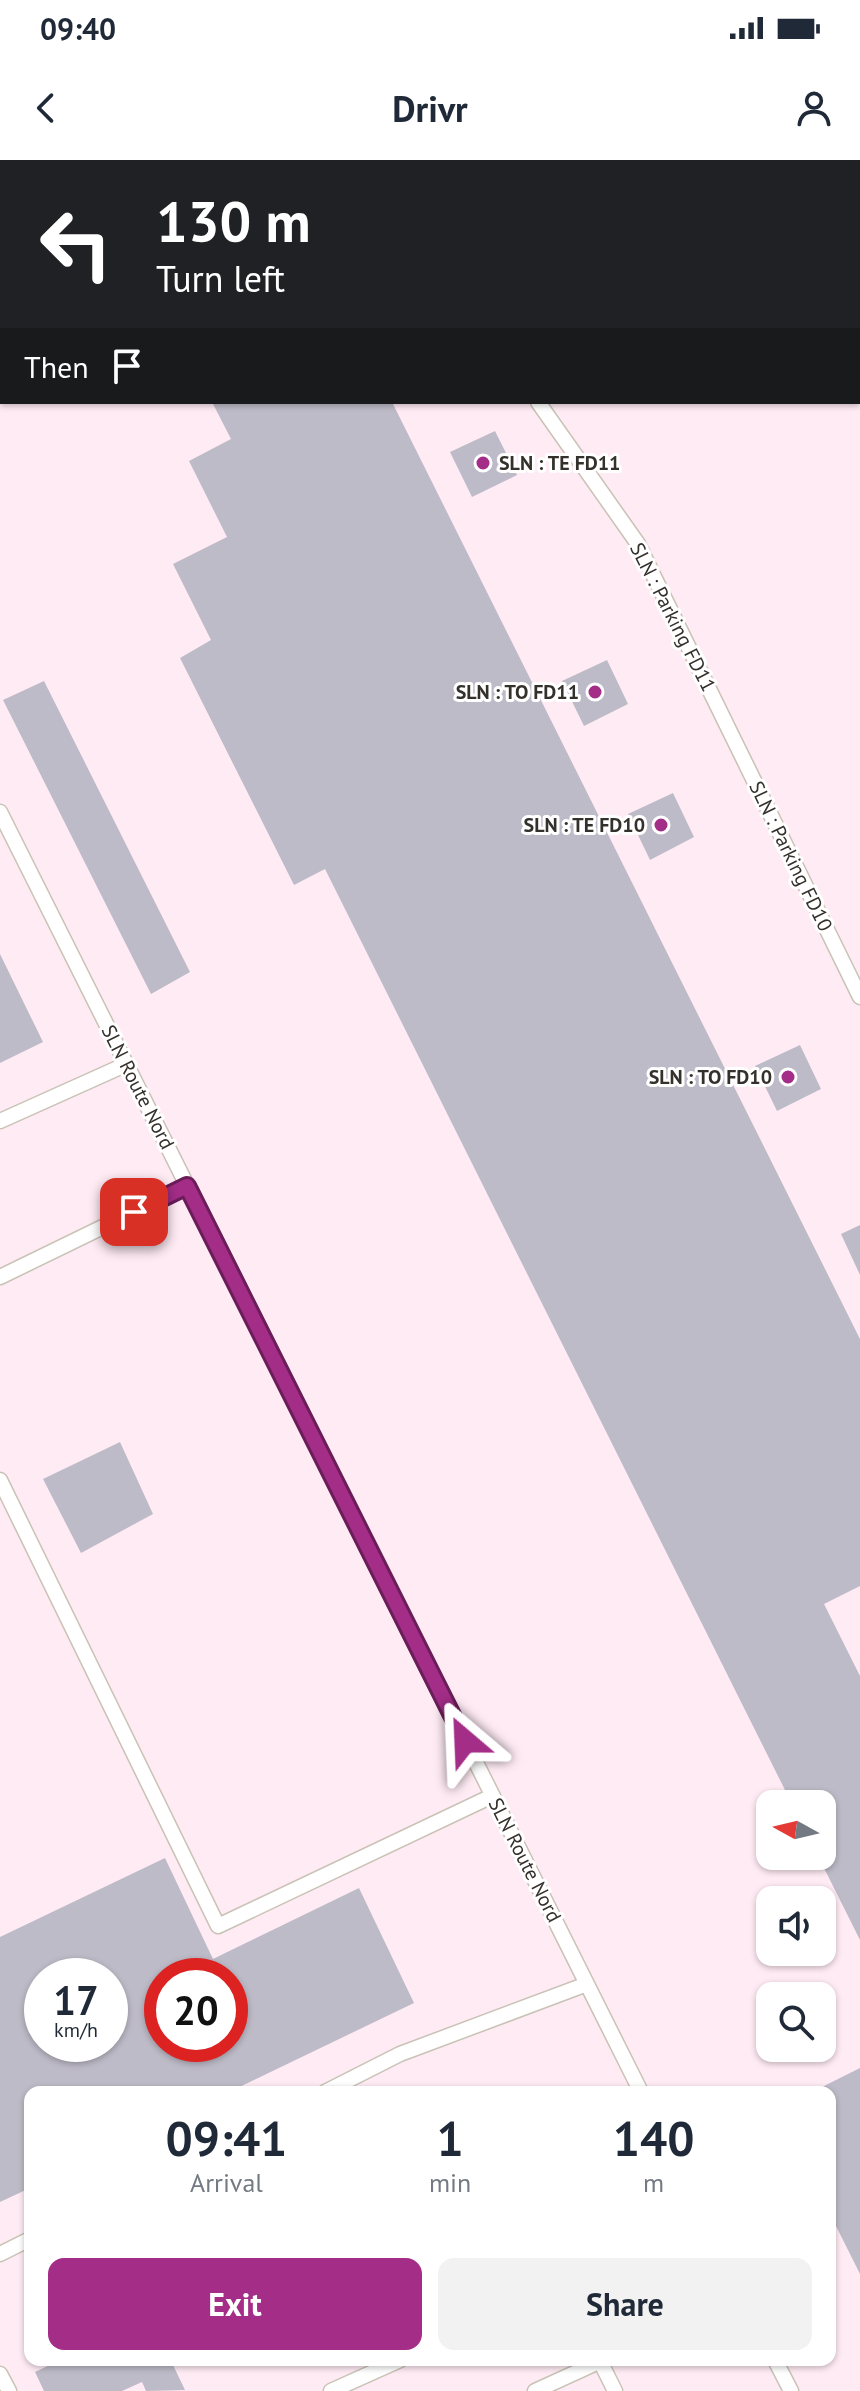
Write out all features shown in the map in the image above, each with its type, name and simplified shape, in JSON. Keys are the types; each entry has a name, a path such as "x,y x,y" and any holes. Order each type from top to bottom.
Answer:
{"lane":[{"name":"SLN : Parking FD11","path":"539,404 638,544 722,715"},
{"name":"SLN : Parking FD10","path":"722,715 860,997"},
{"name":"SLN Route Nord","path":"0,812 638,2086"},
{"path":"0,1121 127,1064"},
{"path":"0,1277 187,1186"},
{"path":"0,1480 218,1926 492,1796"},
{"path":"337,2086 400,2054 587,1984"},
{"path":"0,2254 24,2242"},
{"path":"331,2391 387,2366"},
{"path":"535,2391 588,2366"},
{"path":"604,2366 615,2391"},
{"path":"778,2366 791,2391"},
{"path":"0,2374 9,2391"}],"shaded area":[{"path":"0,404 860,404 860,2391 0,2391"}],"building":[{"path":"213,404 393,404 860,1339 860,1586 824,1604 860,1676 860,1940 836,1892 836,1886 833,1886 825,1870 836,1870 836,1790 785,1790 325,869 294,885 180,658 211,640 173,564 227,537 189,461 231,439"},
{"name":"SLN : TE FD11","path":"495,431 517,475 472,497 450,452"},
{"name":"SLN : TO FD11","path":"607,660 628,704 584,726 562,681"},
{"path":"44,681 190,972 151,994 3,700"},
{"name":"SLN : TE FD10","path":"673,793 694,837 650,860 628,814"},
{"path":"0,954 43,1042 0,1063"},
{"name":"SLN : TO FD10","path":"800,1045 821,1089 777,1111 755,1066"},
{"path":"860,1225 860,1275 841,1234"},
{"path":"120,1442 153,1514 81,1553 43,1479"},
{"path":"165,1858 213,1958 144,1958 144,2062 248,2062 248,1958 215,1958 359,1888 414,2003 241,2086 24,2086 24,2191 0,2202 0,1937"},
{"path":"860,2068 860,2274 836,2226 836,2086 824,2086"},
{"path":"48,2366 173,2366 185,2390 146,2391 142,2382 122,2391 44,2391 35,2372"}],"place":[{"name":"SLN : TE FD11","path":"483,463"},
{"name":"SLN : TO FD11","path":"595,692"},
{"name":"SLN : TE FD10","path":"661,825"},
{"name":"SLN : TO FD10","path":"788,1077"}],"route":[{"path":"134,1212 187,1186 465,1741"}]}
